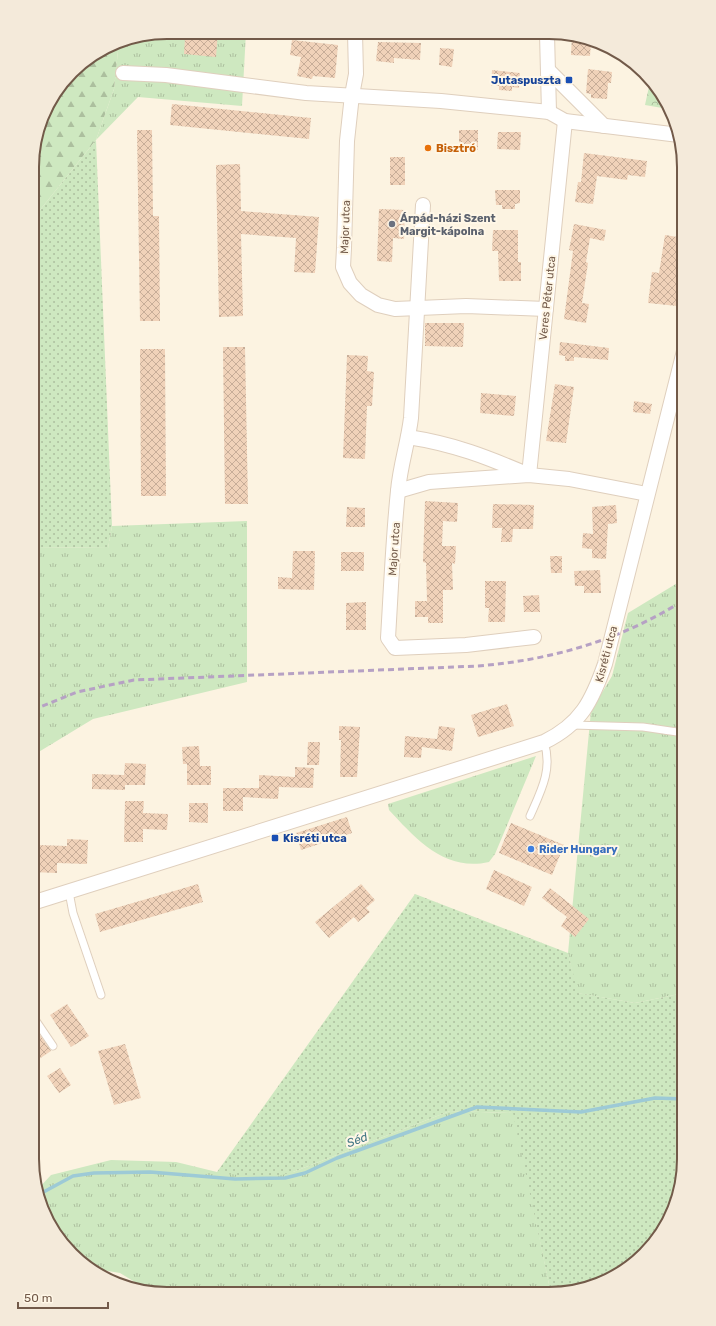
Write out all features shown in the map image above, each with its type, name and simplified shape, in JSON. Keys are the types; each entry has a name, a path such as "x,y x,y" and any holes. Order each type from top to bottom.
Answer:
{"street":[{"name":"Major utca","path":"355,39 356,74 347,141 343,267 350,283 361,295 378,305 395,309 417,309"},
{"path":"547,39 549,112"},
{"path":"548,70 604,126"},
{"path":"123,74 166,75 306,92 549,112 565,121 673,134"},
{"name":"Veres Péter utca","path":"529,475 565,121"},
{"name":"Major utca","path":"423,205 408,437 401,463 398,491 388,638 395,648 466,646 534,637"},
{"path":"417,309 466,306 546,309"},
{"name":"Kisréti utca","path":"39,901 544,742 558,735 572,725 584,711 592,697 605,664 677,378"},
{"path":"408,437 440,442 462,448 529,475"},
{"path":"398,491 429,482 529,475 569,479 647,494"}],"lane":[{"path":"572,725 643,727 677,732"},
{"path":"530,816 547,775 548,754 544,742"},
{"path":"69,892 73,913 101,995"},
{"path":"39,1025 53,1046"}],"green space":[{"path":"246,39 242,106 138,97 96,140 114,89 118,49 134,43 150,40"},
{"path":"118,49 114,89 96,140 39,211 40,150 43,134 52,110 65,89 82,71 103,56"},
{"path":"649,87 663,108 645,105"},
{"path":"96,140 112,526 108,548 39,547 39,211"},
{"path":"247,521 247,682 93,719 39,752 39,547 108,548 112,526"},
{"path":"677,583 677,994 635,1003 577,993 568,953 591,711 612,676 628,613"},
{"path":"536,756 495,854 489,862 473,864 445,858 421,842 389,810 388,804"},
{"path":"415,894 568,953 578,993 635,1003 677,994 677,1168 675,1184 664,1216 651,1237 634,1255 606,1274 582,1283 550,1287 513,1113 450,1111 293,1172 266,1179 217,1172"},
{"path":"450,1111 514,1113 550,1287 167,1287 138,1284 120,1273 103,1270 82,1255 71,1244 52,1216 41,1185 51,1175 111,1160 176,1162 217,1172 293,1172"}],"building":[{"path":"185,39 217,39 216,57 184,54"},
{"path":"292,40 338,45 335,78 313,76 312,79 297,76 301,57 290,55"},
{"path":"572,41 591,46 590,56 571,55"},
{"path":"378,42 421,43 420,60 394,58 394,63 376,61"},
{"path":"440,48 454,49 452,67 439,65"},
{"path":"588,69 612,72 611,83 608,83 607,99 591,98 591,94 586,93"},
{"path":"492,70 520,73 519,88 512,87 512,91 499,90 499,86 491,86"},
{"path":"172,104 311,118 309,139 170,125"},
{"path":"137,130 152,130 153,216 159,216 160,321 140,321"},
{"path":"459,130 478,130 478,150 459,150"},
{"path":"498,132 521,132 520,150 497,149"},
{"path":"584,153 647,161 645,177 628,175 627,180 597,176 593,204 575,202 578,182 581,182"},
{"path":"390,157 405,157 405,185 390,185"},
{"path":"240,164 241,211 319,217 315,273 294,272 296,238 241,234 243,316 219,317 216,165"},
{"path":"495,190 520,190 520,203 515,204 515,209 502,209 502,205 496,205"},
{"name":"Árpád-házi Szent Margit-kápolna","path":"379,209 405,210 404,239 393,238 392,262 377,261"},
{"path":"574,224 606,230 604,241 590,238 582,303 589,304 586,323 564,319 573,251 569,250"},
{"path":"493,230 518,230 518,262 521,262 521,281 499,281 498,251 492,251"},
{"path":"665,235 677,237 677,306 648,303 652,272 659,273"},
{"path":"425,323 464,323 463,347 425,346"},
{"path":"560,342 609,348 608,360 574,357 574,361 565,361 565,356 559,355"},
{"path":"223,347 245,347 248,504 225,504"},
{"path":"140,349 165,349 166,496 141,496"},
{"path":"347,355 368,356 367,371 374,372 372,406 367,406 365,459 343,458"},
{"path":"555,384 574,387 566,443 546,441"},
{"path":"481,393 516,396 514,416 480,413"},
{"path":"634,401 652,404 650,414 633,412"},
{"path":"425,501 458,503 457,522 443,521 442,546 456,546 455,564 452,563 453,590 443,590 443,623 428,623 428,617 415,617 415,601 427,601 426,563 423,562"},
{"path":"493,504 534,505 533,529 513,529 512,542 501,542 502,528 492,528"},
{"path":"616,505 617,523 608,524 606,559 592,558 592,549 582,548 583,533 593,534 592,507"},
{"path":"347,507 365,508 365,527 346,527"},
{"path":"293,551 315,551 314,590 278,589 278,577 292,578"},
{"path":"341,552 364,552 364,571 341,571"},
{"path":"550,556 562,556 562,573 551,573"},
{"path":"600,570 601,593 584,593 584,586 575,586 574,571"},
{"path":"485,581 506,581 505,622 488,622 489,608 485,608"},
{"path":"539,595 540,612 524,612 523,596"},
{"path":"366,602 366,630 346,630 346,603"},
{"path":"507,704 514,726 478,737 471,715"},
{"path":"339,726 360,727 357,777 340,777 341,740 339,740"},
{"path":"439,726 455,728 452,751 422,747 421,758 404,757 405,736 437,739"},
{"path":"308,742 320,742 319,765 307,765"},
{"path":"199,746 200,766 211,766 211,785 187,785 187,764 183,764 182,747"},
{"path":"125,763 146,764 145,785 125,785 125,790 92,789 92,774 124,775"},
{"path":"295,767 314,768 313,788 279,787 278,799 243,797 243,811 223,811 223,788 259,788 259,775 295,777"},
{"path":"125,801 144,801 143,813 168,814 167,830 143,829 143,842 124,842"},
{"path":"189,803 208,803 208,823 189,822"},
{"path":"347,817 352,833 301,850 296,833"},
{"name":"Rider Hungary","path":"511,823 564,845 552,875 499,853"},
{"path":"67,839 88,840 87,864 57,863 57,873 39,872 39,845 67,846"},
{"path":"494,870 532,887 524,906 486,889"},
{"path":"198,884 203,902 100,932 95,914"},
{"path":"361,884 375,900 366,908 370,912 358,922 354,917 329,938 315,922"},
{"path":"550,888 589,919 575,937 561,926 567,917 542,898"},
{"path":"67,1004 89,1036 71,1047 50,1015"},
{"path":"39,1033 51,1051 39,1059"},
{"path":"125,1044 141,1098 114,1105 98,1051"},
{"path":"60,1068 71,1085 59,1093 47,1076"}],"waterway":[{"name":"Séd","path":"44,1192 73,1176 94,1173 150,1172 235,1179 285,1178 305,1173 337,1158 477,1107 581,1112 655,1098 677,1099"}],"railway":[{"path":"39,708 77,692 134,680 478,666 533,659 585,646 611,637 636,626 677,604"}],"place":[{"name":"Jutaspuszta","path":"569,80"},
{"name":"Bisztró","path":"428,148"},
{"name":"Árpád-házi Szent Margit-kápolna","path":"392,224"},
{"name":"Kisréti utca","path":"275,838"},
{"name":"Rider Hungary","path":"531,849"}]}
